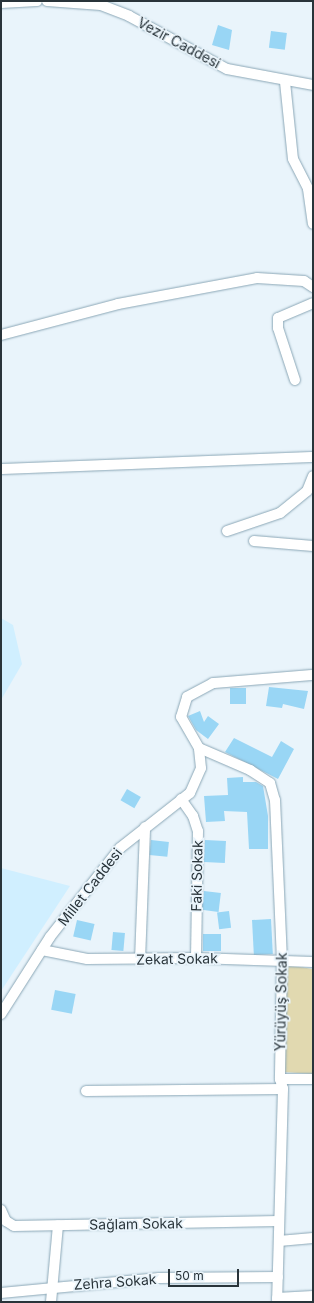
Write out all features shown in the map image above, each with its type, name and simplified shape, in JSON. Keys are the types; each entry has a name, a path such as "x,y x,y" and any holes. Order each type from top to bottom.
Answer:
{"street":[{"path":"1,3 37,1"},
{"name":"Vezir Caddesi","path":"47,1 101,5 130,16 209,61 242,73 285,82 313,85"},
{"path":"285,82 293,159 308,189 313,224"},
{"path":"1,335 118,304 257,278 304,281 313,287"},
{"path":"295,380 278,328 278,318 313,303"},
{"path":"1,470 313,457"},
{"path":"227,531 280,514 307,491 313,476"},
{"path":"254,541 313,546"},
{"name":"Millet Caddesi","path":"1,1014 42,950 120,848 190,793 201,768 198,748 181,717 187,696 213,683 313,675"},
{"name":"Yürüyüş Sokak","path":"198,748 250,770 270,782 275,800 282,959 277,1300"},
{"name":"Faki Sokak","path":"181,799 193,816 198,831 196,958"},
{"path":"140,960 145,827"},
{"name":"Zekat Sokak","path":"42,950 87,959 282,959 313,962"},
{"path":"86,1091 281,1084 313,1079"},
{"name":"Sağlam Sokak","path":"1,1210 6,1221 14,1226 279,1220"},
{"path":"51,1302 58,1226"},
{"path":"279,1241 313,1238"},
{"name":"Zehra Sokak","path":"1,1293 52,1286 159,1278 278,1277"},
{"path":"277,1300 313,1296"}],"shaded area":[{"path":"1,618 13,625 22,664 1,700"},
{"path":"1,868 70,886 1,991"},
{"path":"287,965 313,969 313,1074 283,1072"}],"building":[{"path":"218,25 232,30 229,50 212,45"},
{"path":"271,31 287,33 285,50 269,48"},
{"path":"269,687 308,691 304,709 283,704 282,708 266,706"},
{"path":"230,688 246,688 246,704 230,704"},
{"path":"200,711 204,722 208,716 219,724 208,739 196,730 188,716"},
{"path":"234,738 272,757 281,741 294,749 278,779 225,752"},
{"path":"243,777 243,782 256,782 263,786 268,816 268,849 249,849 247,812 224,811 225,821 206,822 204,796 228,795 227,778"},
{"path":"127,789 141,797 134,808 120,800"},
{"path":"151,840 169,842 167,857 149,855"},
{"path":"205,840 226,841 225,863 204,862"},
{"path":"204,891 221,893 219,912 202,910"},
{"path":"229,911 231,928 219,929 217,912"},
{"path":"271,919 273,954 254,955 252,920"},
{"path":"77,920 95,924 91,941 73,937"},
{"path":"113,932 125,933 123,951 111,950"},
{"path":"203,934 221,934 221,951 203,951"},
{"path":"55,990 76,994 72,1014 51,1010"}]}
